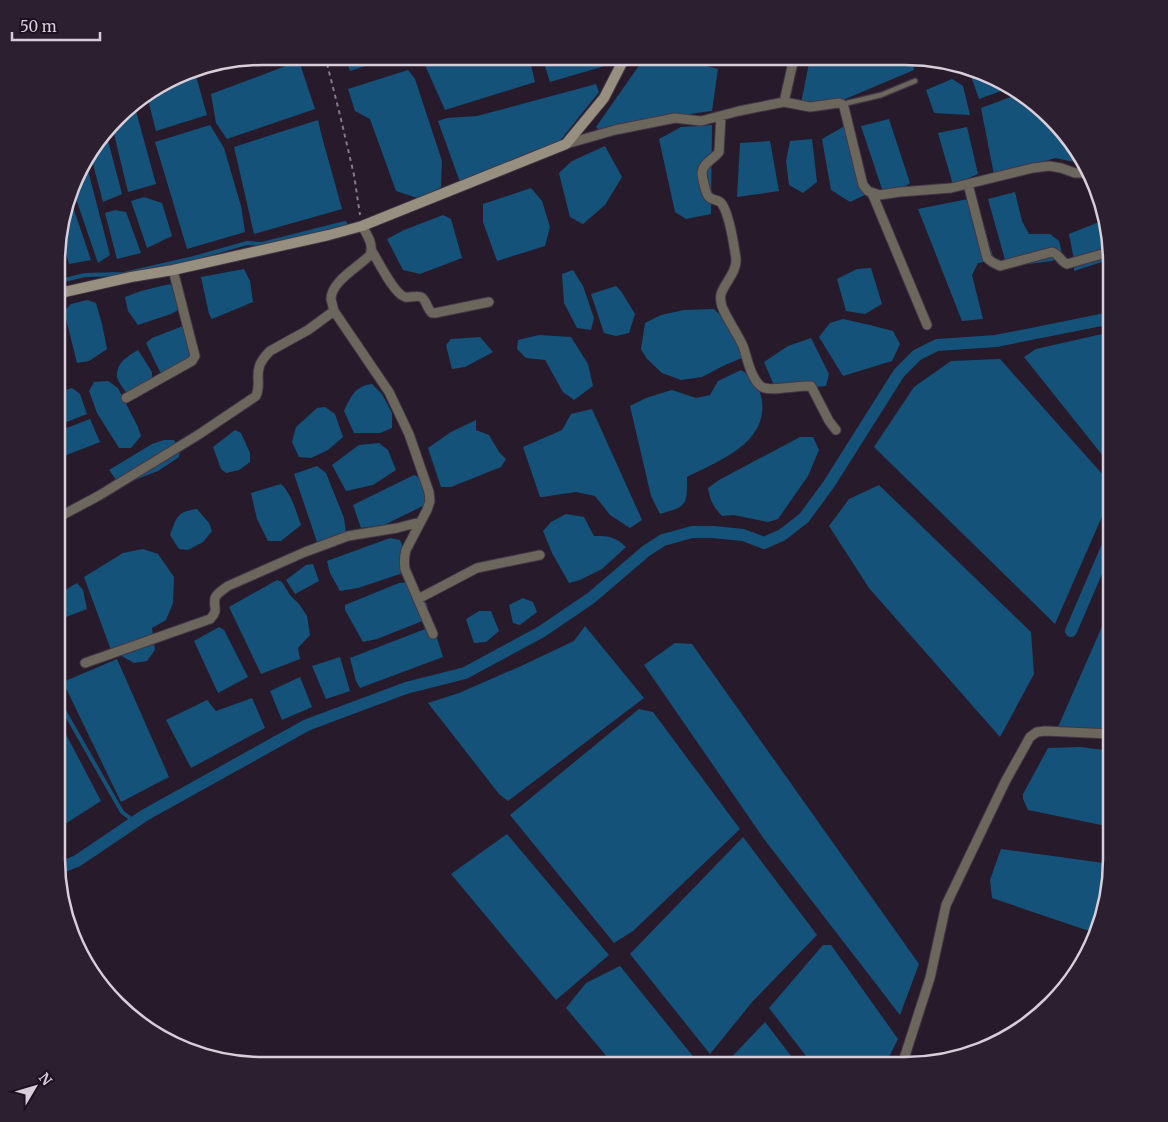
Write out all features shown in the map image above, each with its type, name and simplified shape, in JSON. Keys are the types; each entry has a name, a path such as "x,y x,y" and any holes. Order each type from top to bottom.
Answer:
{"street":[{"path":"566,144 604,98 621,65"},
{"path":"784,102 792,65"},
{"path":"65,292 173,270 362,226 566,144 615,130 669,119 680,118 701,121 784,102 810,106 842,104 862,182 868,191 879,195 951,188 1033,168 1049,166 1081,173"},
{"path":"721,116 719,152 705,164 702,172 707,196 722,205 729,223 736,262 734,270 721,294 722,307 742,345 753,375 759,384 770,389 811,386 836,430"},
{"path":"968,184 987,258 995,264 1000,266 1052,252 1067,264 1103,254"},
{"path":"872,193 927,324"},
{"path":"362,226 372,245 372,251 387,278 400,294 407,297 422,297 428,309 435,314 489,302"},
{"path":"372,251 368,258 338,283 331,298 334,311 389,392 409,434 429,492 430,501 427,510 404,556 405,570 433,634"},
{"path":"126,398 192,361 195,356 173,270"},
{"path":"65,514 198,436 256,396 259,390 258,368 265,356 270,351 308,330 334,311"},
{"path":"85,663 210,619 215,612 216,598 222,590 305,552 348,536 420,522"},
{"path":"418,599 477,568 540,555"},
{"path":"905,1057 930,978 946,905 1005,782 1030,737 1037,732 1045,731 1103,734"}],"lane":[{"path":"842,104 881,94 915,81"}],"path":[{"path":"327,65 352,166 362,226"}],"water":[{"path":"288,65 300,65 315,109 227,139 216,123 211,94"},
{"path":"348,65 369,65 350,71"},
{"path":"425,65 531,65 535,82 445,110"},
{"path":"545,65 608,65 550,82"},
{"path":"639,65 702,65 718,69 712,111 622,123 599,130 596,127"},
{"path":"809,65 914,65 914,70 831,105 801,103"},
{"path":"408,70 415,79 442,161 441,187 420,199 396,191 370,119 355,111 348,89"},
{"path":"196,77 207,115 156,131 148,102 176,85"},
{"path":"971,77 1002,91 979,99"},
{"path":"952,79 963,86 970,115 934,113 926,90"},
{"path":"596,84 599,92 559,142 461,185 438,121 447,118 477,116"},
{"path":"1012,96 1015,98 1045,123 1070,153 1075,162 1055,158 1004,174 994,175 981,108"},
{"path":"136,112 156,184 128,192 114,133"},
{"path":"889,119 910,183 901,189 883,192 861,126"},
{"path":"318,120 342,209 254,234 234,147"},
{"path":"850,123 869,193 850,202 831,190 822,139"},
{"path":"210,125 224,148 241,206 245,232 187,249 155,142"},
{"path":"712,125 711,214 686,219 675,212 659,139 681,127"},
{"path":"967,127 978,174 953,185 938,133"},
{"path":"812,139 817,182 803,193 789,185 786,161 790,141"},
{"path":"108,141 122,194 103,202 93,163"},
{"path":"770,141 779,191 737,197 740,143"},
{"path":"605,146 622,177 605,205 583,224 570,217 559,173 572,161"},
{"path":"88,171 110,255 98,263 76,199"},
{"path":"531,188 542,201 550,227 545,246 497,261 483,222 483,204"},
{"path":"1015,192 1022,221 1029,234 1050,234 1059,241 1063,257 1052,261 1007,267 988,199"},
{"path":"144,197 162,203 172,236 147,248 131,201"},
{"path":"973,198 981,216 994,260 978,263 972,275 983,319 962,321 918,209"},
{"path":"73,208 91,260 69,264 65,250"},
{"path":"115,210 126,212 141,253 117,259 105,213"},
{"path":"443,215 451,219 462,258 420,274 403,270 387,239 404,230"},
{"path":"1098,222 1103,262 1074,271 1069,234"},
{"path":"871,268 882,304 865,314 846,311 837,279 857,269"},
{"path":"244,269 250,281 253,302 212,319 209,314 201,277"},
{"path":"573,270 583,286 594,318 591,330 577,328 564,303 562,274"},
{"path":"170,284 178,294 180,309 138,325 128,311 125,297"},
{"path":"616,286 635,314 629,333 616,336 604,333 591,294"},
{"path":"87,300 96,303 107,349 89,361 77,363 65,315 65,310 71,304"},
{"path":"714,309 730,325 741,345 742,358 702,377 681,380 662,373 647,359 641,349 645,323 661,315 684,310"},
{"path":"843,319 893,331 900,344 892,361 843,376 819,337 830,323"},
{"path":"183,326 196,362 170,373 160,372 146,343 152,338"},
{"path":"1103,334 1103,456 1024,357 1036,349"},
{"path":"539,335 571,337 588,364 593,386 574,400 563,392 545,360 526,358 517,349 518,340"},
{"path":"480,337 493,352 465,367 452,369 446,345 451,339"},
{"path":"811,338 829,374 826,386 776,390 764,362 788,346"},
{"path":"138,350 152,372 152,385 127,394 117,377 118,368 123,360"},
{"path":"1000,359 1103,475 1103,514 1055,624 874,447 914,387 951,361"},
{"path":"741,370 749,376 760,391 762,401 761,416 757,429 749,440 738,449 687,477 687,493 684,503 676,509 660,514 651,496 630,406 646,398 672,390 696,398 710,395 718,381"},
{"path":"108,381 118,388 138,427 141,436 131,448 119,448 97,413 89,391 94,382"},
{"path":"372,384 382,394 392,413 392,428 380,433 354,433 344,411 351,396 358,389"},
{"path":"72,388 80,394 87,414 65,423 65,390"},
{"path":"325,407 335,414 343,437 328,450 311,458 299,457 292,442 296,427 317,408"},
{"path":"592,409 642,520 630,528 610,515 595,496 576,492 540,497 523,447 562,430 571,414"},
{"path":"90,419 100,442 65,456 65,429"},
{"path":"476,420 476,430 489,435 499,452 506,459 501,467 451,487 441,487 428,448 451,432"},
{"path":"235,430 241,433 250,453 250,462 239,470 226,473 221,469 213,447"},
{"path":"800,437 813,437 819,450 808,476 778,519 768,522 734,515 722,516 713,504 708,488 719,480"},
{"path":"164,440 174,440 180,451 179,457 158,471 127,483 117,481 109,470 152,444"},
{"path":"379,443 388,450 396,470 373,485 346,491 332,465 359,445"},
{"path":"317,466 326,473 344,518 346,533 318,545 294,474"},
{"path":"414,475 423,479 426,494 425,505 384,525 361,528 353,505"},
{"path":"281,484 291,498 301,525 281,541 268,541 257,519 251,493"},
{"path":"879,485 1031,632 1034,674 1000,737 869,588 829,526 849,499"},
{"path":"197,509 209,523 212,531 203,542 188,550 179,549 170,535 174,524 181,514"},
{"path":"566,514 584,517 594,536 612,538 626,547 602,569 580,580 569,583 552,553 543,531 551,522"},
{"path":"390,538 400,540 407,557 406,572 358,588 340,591 330,573 327,561"},
{"path":"143,549 158,554 174,577 173,603 166,620 152,628 155,650 147,661 134,663 111,650 84,577 123,553"},
{"path":"313,564 319,581 295,594 286,580 306,565"},
{"path":"277,580 282,582 307,616 310,635 298,648 300,659 261,674 229,607"},
{"path":"411,582 427,604 430,618 377,639 363,642 345,610 345,605 399,583"},
{"path":"77,583 83,590 87,609 65,617 65,590"},
{"path":"523,598 533,602 537,612 520,625 513,623 509,605"},
{"path":"479,611 491,611 499,631 486,642 474,643 466,619"},
{"path":"1103,624 1103,732 1058,727"},
{"path":"433,626 443,657 360,688 356,681 350,658"},
{"path":"585,626 644,698 508,801 499,794 428,703 459,693 574,641"},
{"path":"219,627 224,630 248,677 218,693 194,641"},
{"path":"675,643 692,644 919,964 900,1015 764,839 644,665"},
{"path":"340,657 350,691 326,699 312,666"},
{"path":"117,659 169,777 121,802 65,686 65,681"},
{"path":"300,677 312,707 282,720 270,691"},
{"path":"252,698 265,728 191,768 166,720 207,700 216,711"},
{"path":"639,709 653,712 740,829 633,931 614,943 510,815"},
{"path":"65,732 101,801 65,824"},
{"path":"1081,747 1103,750 1103,825 1028,810 1023,794 1048,748"},
{"path":"507,834 609,955 556,1000 451,874"},
{"path":"743,837 817,935 753,1001 710,1054 630,954"},
{"path":"1001,849 1103,863 1099,897 1089,931 992,898 990,880"},
{"path":"823,945 831,945 898,1039 889,1057 807,1057 769,1008"},
{"path":"620,966 694,1057 607,1057 566,1008 586,983"},
{"path":"765,1022 792,1057 732,1057"}],"waterway":[{"path":"65,280 85,275 124,274 194,258 247,243 262,244 345,223"},
{"path":"65,866 77,861 145,815 307,725 406,688 465,673 541,632 591,598 646,551 663,540 692,532 713,532 743,535 764,543 782,535 804,518 829,484 899,373 917,355 937,345 996,341 1103,320"},
{"path":"1071,631 1103,557"},
{"path":"65,712 122,812 135,822"}]}
